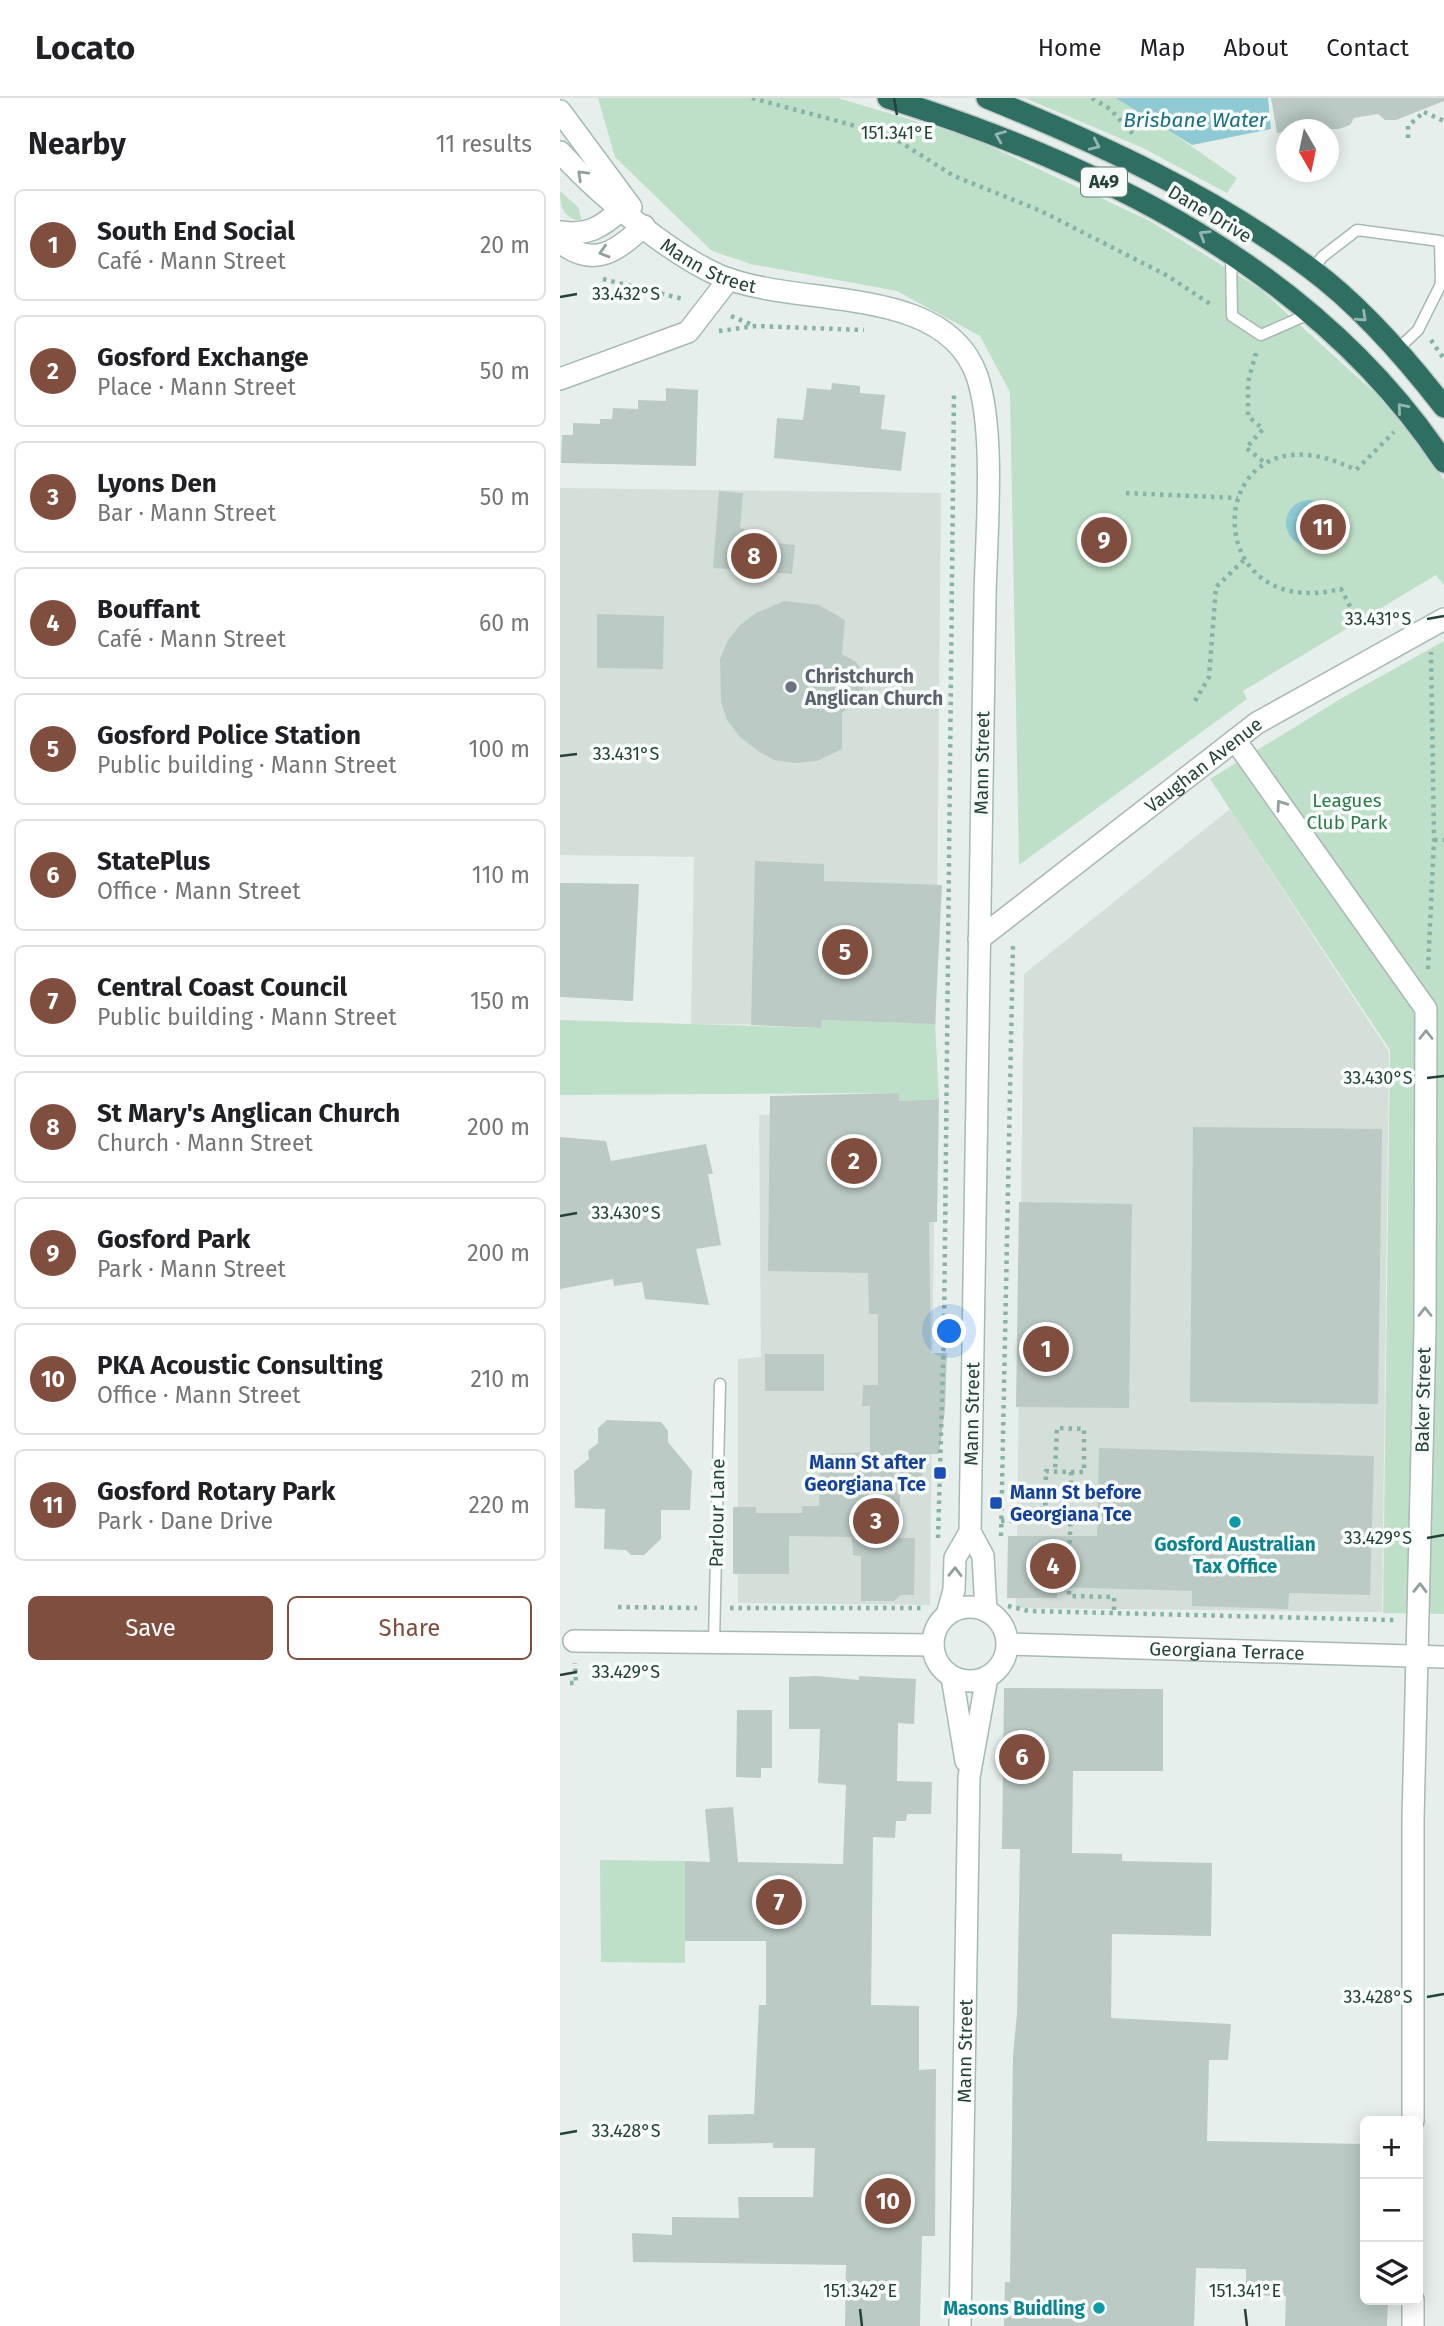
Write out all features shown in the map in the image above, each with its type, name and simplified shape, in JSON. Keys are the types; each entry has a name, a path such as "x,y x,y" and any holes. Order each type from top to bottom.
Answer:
{"highway":[{"name":"Dane Drive","path":"888,98 971,124 1046,155 1177,219 1231,251 1305,308 1354,353 1426,435 1444,462"},
{"name":"Dane Drive","path":"988,98 1135,163 1202,198 1312,270 1398,349 1444,407"},
{"path":"1305,308 1312,270"}],"street":[{"path":"566,118 567,98"},
{"name":"Mann Street","path":"566,118 633,215"},
{"name":"Mann Street","path":"560,152 592,184 687,260 729,279 785,294 906,311 925,319 958,342 976,376 984,410 986,445 970,1532 955,1558 954,1590 939,1612"},
{"path":"560,232 579,234 633,215"},
{"path":"560,242 576,254 594,256 620,247 633,215"},
{"path":"560,379 688,331 729,279"},
{"name":"Vaughan Avenue","path":"979,939 1257,723 1444,619"},
{"path":"1235,740 1426,1009"},
{"name":"Baker Street","path":"1413,2116 1413,1819 1419,1656 1426,1009"},
{"name":"Mann Street","path":"970,1532 983,1556 986,1611"},
{"path":"969,1607 986,1611 1000,1622 1008,1644 1000,1666 987,1677 970,1681 952,1676 938,1663 933,1645 939,1612 969,1607"},
{"path":"574,1641 933,1645"},
{"name":"Georgiana Terrace","path":"1008,1644 1444,1657"},
{"name":"Mann Street","path":"952,1676 969,1777"},
{"name":"Mann Street","path":"960,2326 969,1777 987,1677"},
{"path":"1413,2305 1413,2326"}],"lane":[{"path":"1312,270 1322,257 1357,230 1442,247 1441,284 1418,330 1398,349"},
{"path":"1231,251 1232,316 1261,335 1305,308"},
{"name":"Parlour Lane","path":"714,1642 720,1384"}],"path":[{"path":"752,98 889,135 954,176 1041,211 1168,276 1232,316"},
{"path":"1423,106 1424,113"},
{"path":"1424,113 1444,122"},
{"path":"1408,138 1408,126 1424,113"},
{"path":"597,277 647,288 756,326"},
{"path":"708,336 756,326 866,330"},
{"path":"1261,335 1248,382 1248,416 1263,429 1246,448 1264,462"},
{"path":"938,1551 956,413 953,385"},
{"path":"1354,614 1341,589 1289,592 1261,577 1244,560 1234,522 1238,498 1264,462 1308,454 1323,456 1356,470 1396,430 1403,438"},
{"path":"1126,493 1238,498"},
{"path":"1195,701 1210,666 1210,636 1216,587 1244,560"},
{"path":"1426,1009 1434,840 1431,652 1437,649"},
{"path":"1434,840 1444,840"},
{"path":"1001,1544 1014,931"},
{"path":"1001,1521 1045,1521 1046,1471 1055,1472 1084,1472 1084,1429 1057,1428 1055,1472"},
{"path":"1071,1472 1069,1596 1114,1597 1114,1613"},
{"path":"1005,1601 1009,1607 1028,1611 1394,1620"},
{"path":"618,1607 939,1612"},
{"path":"570,1683 576,1683 575,1669"}],"shaded area":[{"path":"560,488 941,493 936,1026 691,1024 694,857 560,855"},
{"path":"1230,809 1389,1052 1382,1612 1016,1608 1024,974"},
{"path":"759,1115 935,1118 930,1605 738,1603 738,1359 761,1357"}],"green space":[{"path":"598,98 838,98 972,138 1150,221 1259,288 1376,394 1430,458 1444,480 1444,585 1436,575 1243,691 1247,699 1019,865 1010,392 980,336 897,291 751,264 712,251 615,157"},
{"path":"1025,98 1122,98 1237,178 1227,193 1143,148"},
{"path":"560,191 578,207 582,221 571,218 564,211"},
{"name":"Leagues Club Park","path":"1444,641 1444,1614 1383,1613 1390,1050 1210,779 1342,698"},
{"path":"560,1020 821,1028 822,1020 935,1024 939,1099 899,1101 898,1093 560,1095"},
{"path":"600,1860 685,1861 685,1963 601,1962"}],"water":[{"name":"Brisbane Water","path":"1116,98 1268,98 1271,129 1192,145"},
{"path":"1309,500 1318,501 1325,507 1331,514 1331,532 1325,539 1318,545 1309,546 1300,545 1293,539 1287,532 1286,523 1287,514 1293,507 1300,501"}],"building":[{"path":"1271,98 1444,98 1444,101 1396,120 1385,120 1378,114 1354,118 1350,125 1339,129 1339,119 1276,119 1276,127"},
{"path":"832,383 860,386 860,393 885,395 881,429 906,432 901,471 774,458 777,418 803,420 807,388 831,390"},
{"path":"666,388 698,390 696,466 561,463 562,435 573,435 573,423 600,424 600,419 612,419 613,408 638,409 638,400 666,401"},
{"path":"719,491 743,493 740,528 744,529 743,540 795,545 792,574 713,568"},
{"name":"Christchurch Anglican Church","path":"784,601 819,605 845,620 842,654 856,662 863,673 863,693 854,705 842,713 842,749 817,761 796,763 774,760 758,751 740,737 727,720 721,702 720,659 728,640 740,625 756,613"},
{"path":"597,614 664,616 663,669 597,668"},
{"path":"755,861 824,864 824,881 942,885 935,1024 822,1020 821,1028 751,1025"},
{"path":"560,883 639,884 633,1001 560,997"},
{"path":"899,1093 899,1101 939,1099 937,1222 929,1222 931,1353 947,1353 945,1409 939,1454 927,1454 918,1494 900,1494 899,1538 915,1538 914,1595 901,1595 894,1601 861,1601 861,1556 853,1555 852,1537 789,1536 789,1574 733,1574 733,1507 756,1507 756,1513 802,1513 802,1506 819,1506 820,1454 870,1452 870,1406 862,1406 863,1385 878,1385 878,1314 869,1314 868,1273 768,1271 770,1096"},
{"path":"1193,1127 1382,1129 1378,1404 1190,1402"},
{"path":"560,1137 606,1141 611,1161 706,1144 713,1174 708,1174 721,1245 696,1249 709,1305 645,1299 642,1282 614,1286 613,1279 560,1289"},
{"path":"1019,1202 1132,1204 1129,1408 1016,1407"},
{"path":"765,1354 824,1354 824,1391 765,1391"},
{"path":"607,1420 661,1422 668,1431 668,1442 692,1471 690,1510 661,1510 661,1539 644,1555 631,1555 626,1550 604,1549 605,1509 575,1508 574,1471 589,1459 588,1451 598,1443 598,1428"},
{"name":"Gosford Australian Tax Office","path":"1099,1448 1374,1456 1370,1595 1289,1593 1288,1609 1192,1606 1192,1591 1057,1587 1057,1598 1007,1598 1008,1536 1097,1536"},
{"path":"816,1676 859,1680 859,1676 916,1679 914,1724 898,1723 897,1781 932,1782 931,1814 907,1814 906,1821 896,1821 895,1838 873,1837 871,2005 919,2006 919,2070 936,2069 935,2236 922,2236 920,2326 845,2326 846,2265 633,2262 632,2233 672,2235 672,2217 739,2218 738,2197 813,2197 815,2148 773,2148 773,2143 708,2144 708,2115 754,2114 759,2005 766,2005 766,1941 685,1941 685,1861 710,1862 705,1809 733,1807 738,1862 843,1864 846,1785 818,1783 820,1729 789,1729 789,1677"},
{"path":"1004,1688 1163,1689 1163,1771 1073,1771 1072,1853 1122,1854 1122,1861 1212,1863 1211,1936 1112,1934 1111,2018 1231,2024 1228,2060 1209,2060 1207,2141 1360,2144 1360,2305 1388,2305 1387,2326 1285,2326 1286,2296 1246,2295 1246,2269 1196,2268 1194,2326 1004,2326 1005,2282 1010,2282 1013,2055 1017,2014 1020,1849 1002,1849"},
{"path":"737,1710 772,1710 772,1768 761,1768 761,1778 736,1777"}],"place":[{"name":"Gosford Rotary Park","path":"1323,527"},
{"name":"Gosford Park","path":"1104,540"},
{"name":"St Mary's Anglican Church","path":"754,556"},
{"name":"Christchurch Anglican Church","path":"791,687"},
{"name":"Gosford Police Station","path":"845,952"},
{"name":"Gosford Exchange","path":"854,1161"},
{"name":"South End Social","path":"1046,1349"},
{"name":"Mann St after Georgiana Tce","path":"940,1473"},
{"name":"Mann St before Georgiana Tce","path":"996,1503"},
{"name":"Lyons Den","path":"876,1521"},
{"name":"Gosford Australian Tax Office","path":"1235,1522"},
{"name":"Bouffant","path":"1053,1566"},
{"name":"StatePlus","path":"1022,1757"},
{"name":"Central Coast Council","path":"779,1902"},
{"name":"PKA Acoustic Consulting","path":"888,2201"},
{"name":"Masons Buidling","path":"1099,2308"}]}
